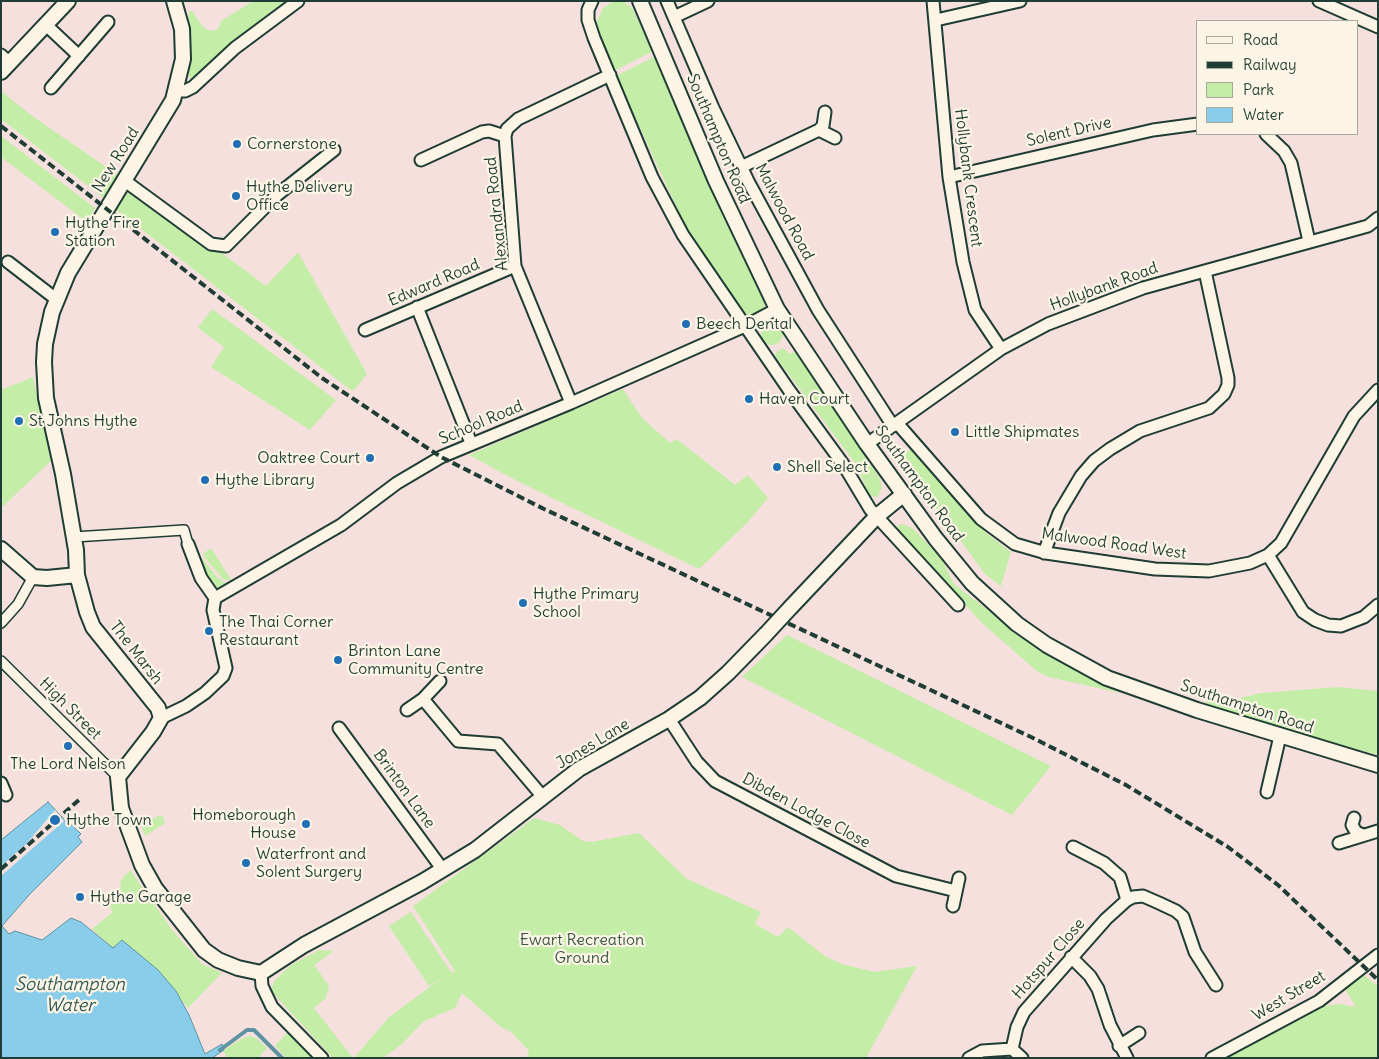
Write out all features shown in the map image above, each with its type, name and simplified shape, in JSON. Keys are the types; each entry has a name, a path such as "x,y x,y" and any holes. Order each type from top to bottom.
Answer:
{"street":[{"path":"4,63 68,1"},
{"name":"New Road","path":"74,537 63,474 46,398 45,344 56,299 68,273 169,110 176,91 183,59 183,44 174,1"},
{"path":"176,91 185,91 193,87 235,48 298,1"},
{"name":"Southampton Road","path":"640,1 716,181 778,309 867,444 972,583 993,604 1047,645 1098,674 1133,688 1280,736 1378,765"},
{"name":"Malwood Road","path":"667,1 741,167 818,310 895,424"},
{"path":"674,17 708,1"},
{"name":"Hollybank Crescent","path":"933,1 949,177 970,297 980,321 1001,349"},
{"path":"936,20 1020,1"},
{"path":"1319,1 1378,27"},
{"path":"591,2 588,20 590,30 652,177 670,212 698,257 877,516 958,605"},
{"path":"51,88 108,22"},
{"path":"45,24 78,56"},
{"name":"Alexandra Road","path":"571,403 515,266 505,136 507,129 518,119 610,75"},
{"path":"741,167 819,130 823,126 825,112"},
{"name":"Solent Drive","path":"949,177 1153,130 1196,124"},
{"path":"421,160 482,132 489,130 505,136"},
{"path":"819,130 836,138"},
{"path":"1267,135 1284,151 1291,163 1309,242"},
{"path":"125,181 211,244 226,246 277,195 334,150"},
{"name":"Hollybank Road","path":"867,444 1001,349 1048,324 1143,288 1368,226 1378,218"},
{"path":"8,262 56,299"},
{"name":"Edward Road","path":"365,330 515,266"},
{"path":"1044,553 1058,513 1081,476 1094,461 1110,449 1140,432 1209,408 1224,394 1228,378 1205,271"},
{"path":"418,308 472,443"},
{"name":"School Road","path":"215,598 341,525 422,466 472,443 571,403 745,326 778,309"},
{"name":"Malwood Road West","path":"895,424 995,532 1015,544 1044,553 1155,569 1196,571 1240,566 1268,555 1281,543 1354,416 1378,390"},
{"name":"Jones Lane","path":"261,973 304,945 443,870 475,850 579,769 669,719 700,698 728,673 766,634 877,516 904,494"},
{"path":"74,537 184,530 200,578 215,598 213,610 226,668 223,676 205,693 186,706 160,718 153,732 118,778 122,808 142,865 155,888 204,950 218,960 238,968 261,973 262,986 272,1007 322,1058"},
{"name":"The Marsh","path":"74,537 77,575 93,627 158,708 160,718"},
{"path":"1,549 33,577 47,578 77,575"},
{"path":"1268,555 1303,612 1315,620 1328,625 1341,626 1364,617 1378,605"},
{"path":"1,623 18,604 33,577"},
{"name":"High Street","path":"1,661 118,778"},
{"path":"407,710 423,699 440,681"},
{"path":"423,699 458,741 498,744 544,797"},
{"name":"Dibden Lodge Close","path":"669,719 697,762 715,781 889,873 911,881 956,891"},
{"name":"Brinton Lane","path":"339,728 443,870"},
{"path":"1267,792 1280,736"},
{"path":"1,783 6,795"},
{"path":"1354,818 1352,826 1356,832 1363,835"},
{"path":"1339,843 1378,831"},
{"path":"1073,847 1104,862 1120,877 1127,900 1143,896 1180,914 1187,926 1195,952 1216,985"},
{"path":"952,906 960,878"},
{"name":"Hotspur Close","path":"1012,1049 1016,1030 1024,1012 1071,957 1127,900"},
{"name":"West Street","path":"1212,1058 1319,1001 1378,955"},
{"path":"1071,957 1090,976 1098,988 1109,1023 1127,1058"},
{"path":"1120,1046 1139,1034"},
{"path":"969,1058 982,1051 1012,1049 1022,1058"}],"green space":[{"path":"253,1 285,1 239,37 218,58 213,58 197,77 192,79 189,77 187,28 189,11 192,11 203,27 210,31 218,29 221,21"},
{"path":"614,1 624,2 632,8 653,51 614,71 596,24 603,8"},
{"path":"656,56 720,210 763,297 764,310 759,313 751,316 746,314 696,243 684,223 616,76"},
{"path":"1,91 31,115 122,178 105,199 1,119"},
{"path":"1,136 95,208 87,222 1,157"},
{"path":"129,191 208,250 218,250 266,286 298,252 367,374 356,388 352,391 115,209"},
{"path":"212,309 336,400 310,430 211,367 224,347 198,328"},
{"path":"772,323 780,326 783,334 780,342 772,345 764,342 761,334 764,326"},
{"path":"783,348 790,354 796,351 880,479 882,488 878,497 870,496 855,463 775,356 776,352"},
{"path":"33,377 51,461 1,508 1,390"},
{"path":"623,389 642,418 670,443 677,439 735,485 748,475 768,498 747,523 699,569 517,481 469,455"},
{"path":"911,448 986,533 1011,552 1001,586 985,574 903,462 905,454"},
{"path":"903,524 912,528 929,545 942,560 954,584 964,592 1025,638 1066,664 1120,693 1049,677 1038,672 983,624 896,530 898,525"},
{"path":"211,548 232,581 223,579 206,559 203,554"},
{"path":"197,552 218,578 229,585 216,587 207,579"},
{"path":"787,635 1051,766 1012,815 742,677"},
{"path":"1338,687 1378,691 1378,755 1206,706 1207,701 1218,703 1261,693"},
{"name":"Southampton Water","path":"48,802 70,826 72,825 81,834 78,837 82,842 29,895 2,926 9,934 15,931 42,940 71,918 109,945 92,929 113,912 109,906 121,896 119,891 121,888 120,881 130,870 173,931 202,964 222,973 188,1008 176,993 205,1054 222,1044 224,1050 243,1038 250,1036 256,1038 267,1048 258,1058 227,1058 223,1050 212,1058 1,1058 1,840"},
{"path":"162,815 165,823 145,836 140,823"},
{"name":"Ewart Recreation Ground","path":"534,818 560,825 583,841 591,842 639,833 687,879 761,912 755,924 778,937 788,927 826,957 842,964 874,972 917,966 866,1058 527,1058 529,1051 510,1031 502,1028 462,993 455,1008 424,1021 401,1045 383,1058 354,1058 389,1017 442,978 429,986 389,926 411,912 451,972 455,971 413,906"},
{"path":"319,950 334,951 314,965 329,986 326,998 314,1008 353,1058 333,1058 271,991 274,981 291,965"},
{"path":"1362,973 1378,987 1378,1058 1224,1058 1325,1006 1340,1004 1356,1007 1345,989"},
{"path":"288,1032 313,1058 286,1058 275,1046"}],"water":[{"name":"Southampton Water","path":"48,802 70,826 72,825 81,834 78,837 82,842 29,895 2,926 9,934 15,931 42,940 71,918 81,922 113,948 122,940 158,970 176,991 189,1015 205,1054 222,1044 224,1050 212,1058 1,1058 1,840"}],"pier":[{"path":"55,810 64,821 1,876 1,866 27,843"}],"waterway":[{"path":"220,1050 247,1030 254,1030 282,1058"}],"railway":[{"path":"1,126 322,378 441,457 544,509 1031,737 1126,785 1228,847 1278,885 1378,980"},
{"path":"1,869 80,799"}],"place":[{"name":"Cornerstone","path":"237,144"},
{"name":"Hythe Delivery Office","path":"236,196"},
{"name":"Hythe Fire Station","path":"55,232"},
{"name":"Beech Dental","path":"686,324"},
{"name":"Haven Court","path":"749,399"},
{"name":"St Johns Hythe","path":"19,421"},
{"name":"Little Shipmates","path":"955,432"},
{"name":"Oaktree Court","path":"370,458"},
{"name":"Shell Select","path":"777,467"},
{"name":"Hythe Library","path":"205,480"},
{"name":"Hythe Primary School","path":"523,603"},
{"name":"The Thai Corner Restaurant","path":"209,631"},
{"name":"Brinton Lane Community Centre","path":"338,660"},
{"name":"The Lord Nelson","path":"68,746"},
{"name":"Hythe Town","path":"55,820"},
{"name":"Homeborough House","path":"306,824"},
{"name":"Waterfront and Solent Surgery","path":"246,863"},
{"name":"Hythe Garage","path":"80,897"}]}
